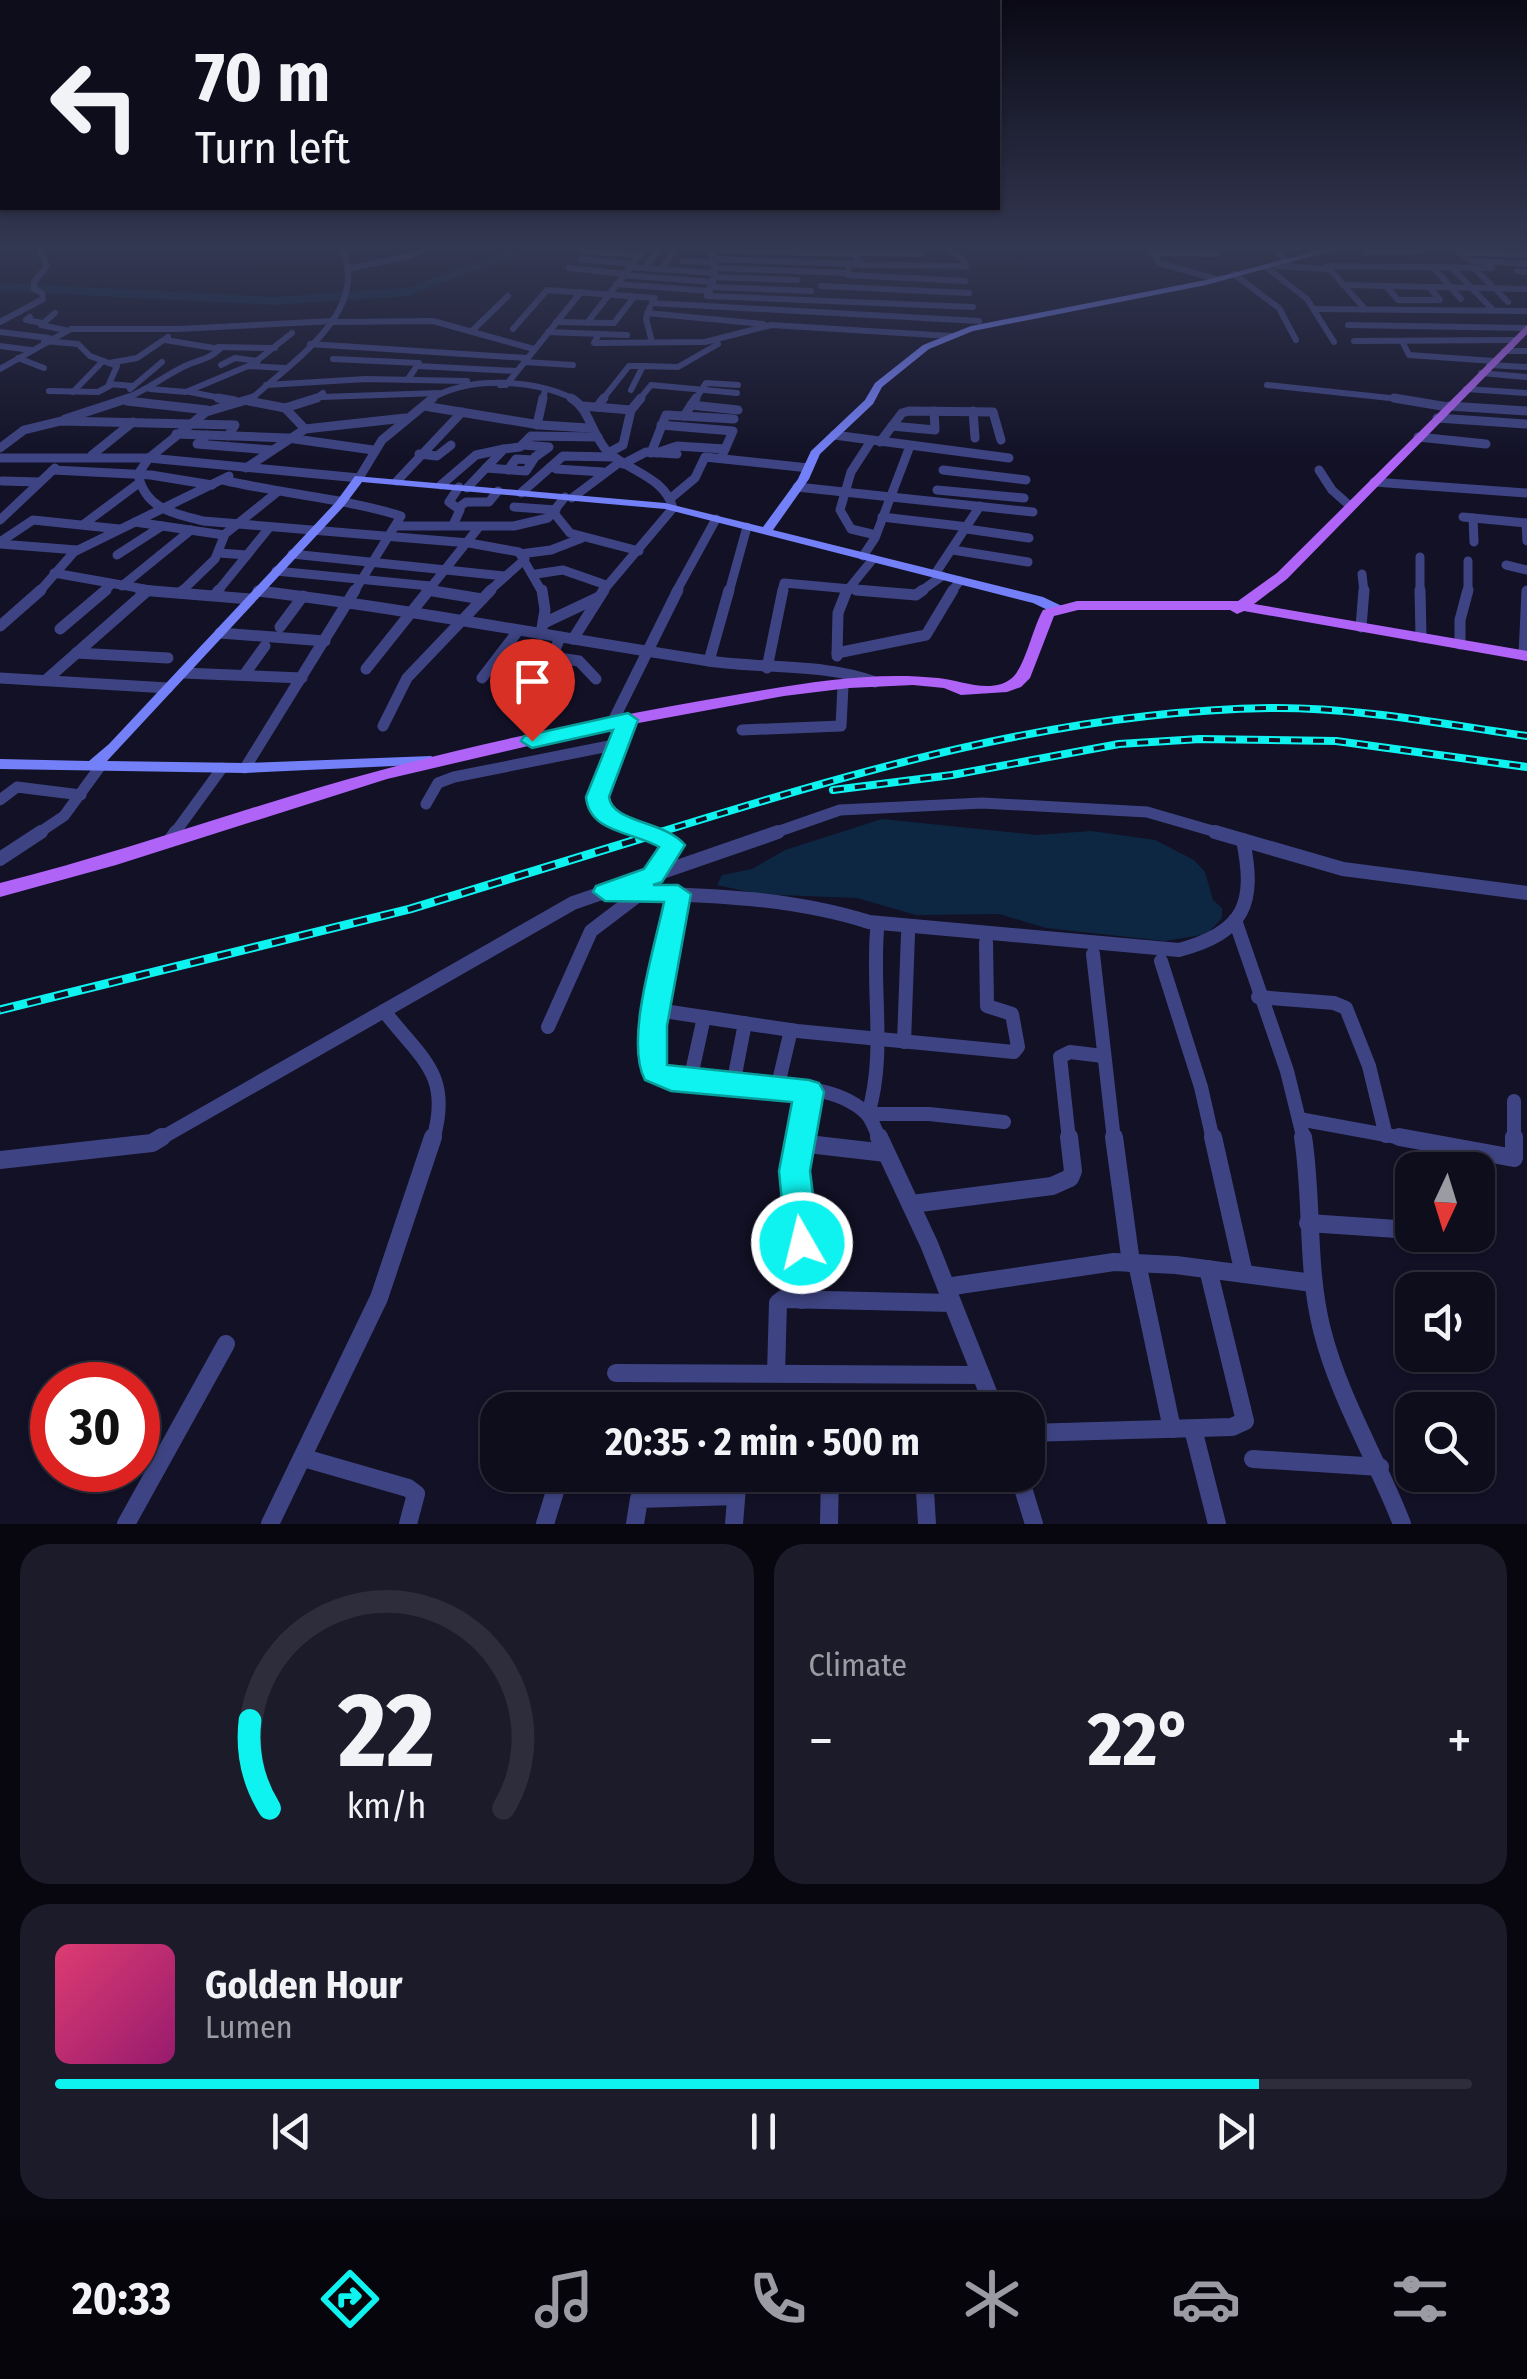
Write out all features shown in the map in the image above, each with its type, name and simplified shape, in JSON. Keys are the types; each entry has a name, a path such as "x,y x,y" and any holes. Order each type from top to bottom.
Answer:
{"main road":[{"path":"1236,610 1282,576 1527,328"},
{"path":"1261,613 1263,590"},
{"path":"0,890 436,760 620,722 841,679 972,690 1015,685 1022,678 1043,619 1048,612 1062,609 1236,610 1361,627 1526,658"},
{"path":"1261,613 1526,658"}],"street":[{"path":"29,318 26,320 43,323 49,318"},
{"path":"0,369 83,318"},
{"path":"473,330 485,318"},
{"path":"513,329 522,318"},
{"path":"506,385 559,318"},
{"path":"587,323 591,318"},
{"path":"556,322 614,323 618,318"},
{"path":"648,318 652,342"},
{"path":"703,318 951,336"},
{"path":"915,318 979,324"},
{"path":"977,318 979,324"},
{"path":"765,532 816,453 868,402 882,382 920,350 979,324 1010,318"},
{"path":"1284,318 1296,340"},
{"path":"1323,318 1334,342"},
{"path":"1345,318 1354,343 1514,340"},
{"path":"248,401 335,319"},
{"path":"57,334 335,319 413,319 473,330 504,343 535,348"},
{"path":"43,323 41,326 78,344 90,356 117,367 110,384 98,392 49,392"},
{"path":"597,407 629,366 682,364 726,339 767,325"},
{"path":"1348,325 1527,328"},
{"path":"0,332 114,336 126,328"},
{"path":"138,358 177,329"},
{"path":"186,392 254,363 292,333"},
{"path":"545,334 626,335"},
{"path":"598,334 594,343 726,339"},
{"path":"165,340 218,347 275,348"},
{"path":"1402,341 1411,355 1527,367"},
{"path":"310,344 574,365"},
{"path":"0,346 31,350"},
{"path":"0,448 18,434 150,389 189,365 209,359 218,347"},
{"path":"350,380 378,350"},
{"path":"1492,362 1527,352"},
{"path":"0,360 17,358 44,368"},
{"path":"73,392 106,362 138,358 189,365"},
{"path":"221,365 236,358 284,368"},
{"path":"333,358 516,371"},
{"path":"117,401 162,362"},
{"path":"1492,362 1527,376"},
{"path":"408,379 418,366"},
{"path":"631,390 645,366"},
{"path":"434,379 443,367"},
{"path":"266,385 434,379 545,390 572,397 582,406 589,428 616,459 660,482 672,503"},
{"path":"321,396 332,381"},
{"path":"83,382 133,386"},
{"path":"684,416 708,383 737,389"},
{"path":"394,532 453,525 514,526 555,512 616,459 631,410 653,384 702,390"},
{"path":"84,524 138,478 148,458 187,424 208,410 235,401 284,408 321,396 443,392 506,385"},
{"path":"1267,385 1364,393 1523,424 1527,438"},
{"path":"150,389 222,396 235,401"},
{"path":"1466,389 1527,394"},
{"path":"537,425 545,390"},
{"path":"612,390 646,391"},
{"path":"0,859 64,816 98,764 342,501 373,450 443,392"},
{"path":"117,401 208,410"},
{"path":"654,453 666,415 736,415 691,405"},
{"path":"424,406 537,425 589,428"},
{"path":"582,406 631,410"},
{"path":"284,408 305,429"},
{"path":"1445,410 1527,411"},
{"path":"892,426 935,430 934,411"},
{"path":"973,411 975,438"},
{"path":"396,481 462,412"},
{"path":"876,536 849,527 840,510 843,492 876,441 905,412 995,412 1001,440"},
{"path":"0,626 77,550 248,467 305,429 409,417"},
{"path":"61,421 235,425 228,436"},
{"path":"92,456 134,422"},
{"path":"661,425 733,430 724,453"},
{"path":"0,432 18,434"},
{"path":"176,434 288,438 373,450"},
{"path":"207,435 197,444 271,450"},
{"path":"834,435 1009,458"},
{"path":"523,445 531,436 598,438"},
{"path":"1418,438 1486,444"},
{"path":"419,454 438,456 452,445"},
{"path":"556,469 563,456 616,459 677,446 809,468"},
{"path":"742,730 841,726 844,722 836,611 846,586 868,558 888,496 910,446"},
{"path":"440,485 466,460 487,449 549,447 533,460 516,460 508,470 486,468"},
{"path":"458,508 450,502 504,449"},
{"path":"933,501 948,452"},
{"path":"654,453 677,454"},
{"path":"574,638 606,585 640,552 672,503 688,488 704,458 724,453"},
{"path":"0,458 148,458 672,503 716,519 1062,609"},
{"path":"0,520 66,459"},
{"path":"521,493 529,483 556,469 603,472"},
{"path":"52,470 218,482 342,501 396,513 401,519 244,768"},
{"path":"943,470 1026,480"},
{"path":"1318,470 1350,506"},
{"path":"138,478 145,495 161,510 234,526 394,532 511,548 536,574 547,611 543,628"},
{"path":"2,481 39,482"},
{"path":"1374,482 1527,493"},
{"path":"797,487 1032,512"},
{"path":"937,490 1024,498"},
{"path":"453,525 458,508 466,502 490,502 498,491"},
{"path":"180,593 218,553 224,535 276,493"},
{"path":"767,668 784,582 916,595 938,575 980,506"},
{"path":"0,507 14,508"},
{"path":"514,507 555,512"},
{"path":"555,512 564,528 582,538 640,552"},
{"path":"882,517 1028,538"},
{"path":"1474,542 1468,517 1526,523 1527,540"},
{"path":"653,876 672,843 649,830 610,820 599,808 598,797 619,744 620,722 633,674 650,649 716,519"},
{"path":"0,543 33,520 119,530"},
{"path":"135,522 224,535"},
{"path":"117,555 162,526"},
{"path":"366,669 480,526"},
{"path":"709,660 747,527"},
{"path":"216,594 269,528"},
{"path":"60,628 191,530"},
{"path":"383,726 407,678 522,556 582,538"},
{"path":"0,543 77,550"},
{"path":"953,550 1028,562"},
{"path":"218,553 247,555"},
{"path":"292,554 504,576"},
{"path":"1420,557 1421,637"},
{"path":"1460,644 1461,617 1468,605 1468,561"},
{"path":"1506,565 1527,570"},
{"path":"276,571 364,579 482,599"},
{"path":"536,574 566,571 606,585"},
{"path":"54,573 147,591 302,596 464,618 518,631 543,628 599,597"},
{"path":"1361,627 1365,597 1362,574"},
{"path":"837,653 926,635 942,602 960,581"},
{"path":"46,680 147,591"},
{"path":"1526,658 1527,591"},
{"path":"280,627 302,596"},
{"path":"543,628 560,637 841,679"},
{"path":"482,678 518,631"},
{"path":"220,633 325,641"},
{"path":"532,741 560,637"},
{"path":"244,675 265,646"},
{"path":"76,653 168,658"},
{"path":"552,657 579,661 596,679"},
{"path":"183,673 302,678"},
{"path":"0,678 168,688"},
{"path":"426,804 438,783 454,777 619,744"},
{"path":"0,764 244,768 436,760"},
{"path":"171,839 222,768"},
{"path":"0,800 21,787 81,795"},
{"path":"0,1160 152,1143 574,904 840,810 982,803 1147,812 1343,868 1527,893"},
{"path":"605,892 796,904 869,922 944,926 1162,950 1196,946 1235,920 1251,888 1244,840"},
{"path":"548,1027 591,932 641,893"},
{"path":"678,894 656,1010 653,1067 662,1076 690,1081 809,1092 848,1101 868,1114 912,1204 988,1392"},
{"path":"1235,920 1258,997 1295,1094 1307,1164 1312,1283 1330,1360 1402,1524"},
{"path":"868,1114 878,1082 873,979 877,931"},
{"path":"904,1042 908,934"},
{"path":"656,1010 791,1030 1016,1050 1012,1014 987,1006 986,942"},
{"path":"1093,954 1103,1056 1134,1263 1172,1429"},
{"path":"1162,961 1201,1087 1244,1274"},
{"path":"1258,997 1346,1008 1369,1066 1386,1136"},
{"path":"270,1524 381,1293 412,1214 441,1101 438,1082 384,1012"},
{"path":"690,1081 704,1017"},
{"path":"733,1085 745,1023"},
{"path":"777,1089 791,1030"},
{"path":"912,1204 1052,1186 1070,1178 1073,1171 1060,1057 1070,1052 1103,1056"},
{"path":"802,1300 802,1243 794,1171 809,1092"},
{"path":"1299,1119 1514,1158 1514,1100"},
{"path":"868,1114 929,1114 1004,1122"},
{"path":"800,1142 886,1153"},
{"path":"1308,1223 1395,1229"},
{"path":"776,1374 778,1304 783,1299 949,1295 1085,1264 1208,1269 1312,1283"},
{"path":"1045,1433 1240,1426 1246,1414 1208,1269"},
{"path":"126,1524 226,1344"},
{"path":"616,1373 981,1375"},
{"path":"1193,1429 1216,1524"},
{"path":"304,1458 408,1488 416,1494 408,1524"},
{"path":"1252,1459 1380,1467"},
{"path":"545,1524 555,1492"},
{"path":"734,1524 736,1492"},
{"path":"829,1524 830,1492"},
{"path":"925,1492 927,1524"},
{"path":"1024,1492 1034,1524"},
{"path":"635,1524 638,1499 736,1496"}],"water":[{"path":"882,819 1037,835 1091,831 1155,840 1194,860 1205,872 1213,900 1222,908 1222,918 1207,934 1165,941 1046,928 999,914 916,915 857,898 758,894 717,885 722,875 752,869 785,850"}],"railway":[{"path":"654,834 881,768 1035,733 1113,720 1191,712 1302,708 1399,717 1527,736"},
{"path":"833,790 952,775 1119,744 1200,739 1336,741 1527,767"},
{"path":"0,1010 410,909 662,832"}],"route":[{"path":"532,741 628,720 598,797 599,808 610,820 649,830 673,845 653,876 605,892 678,894 653,1026 653,1067 655,1072 671,1079 809,1092 794,1171 802,1243"}]}
